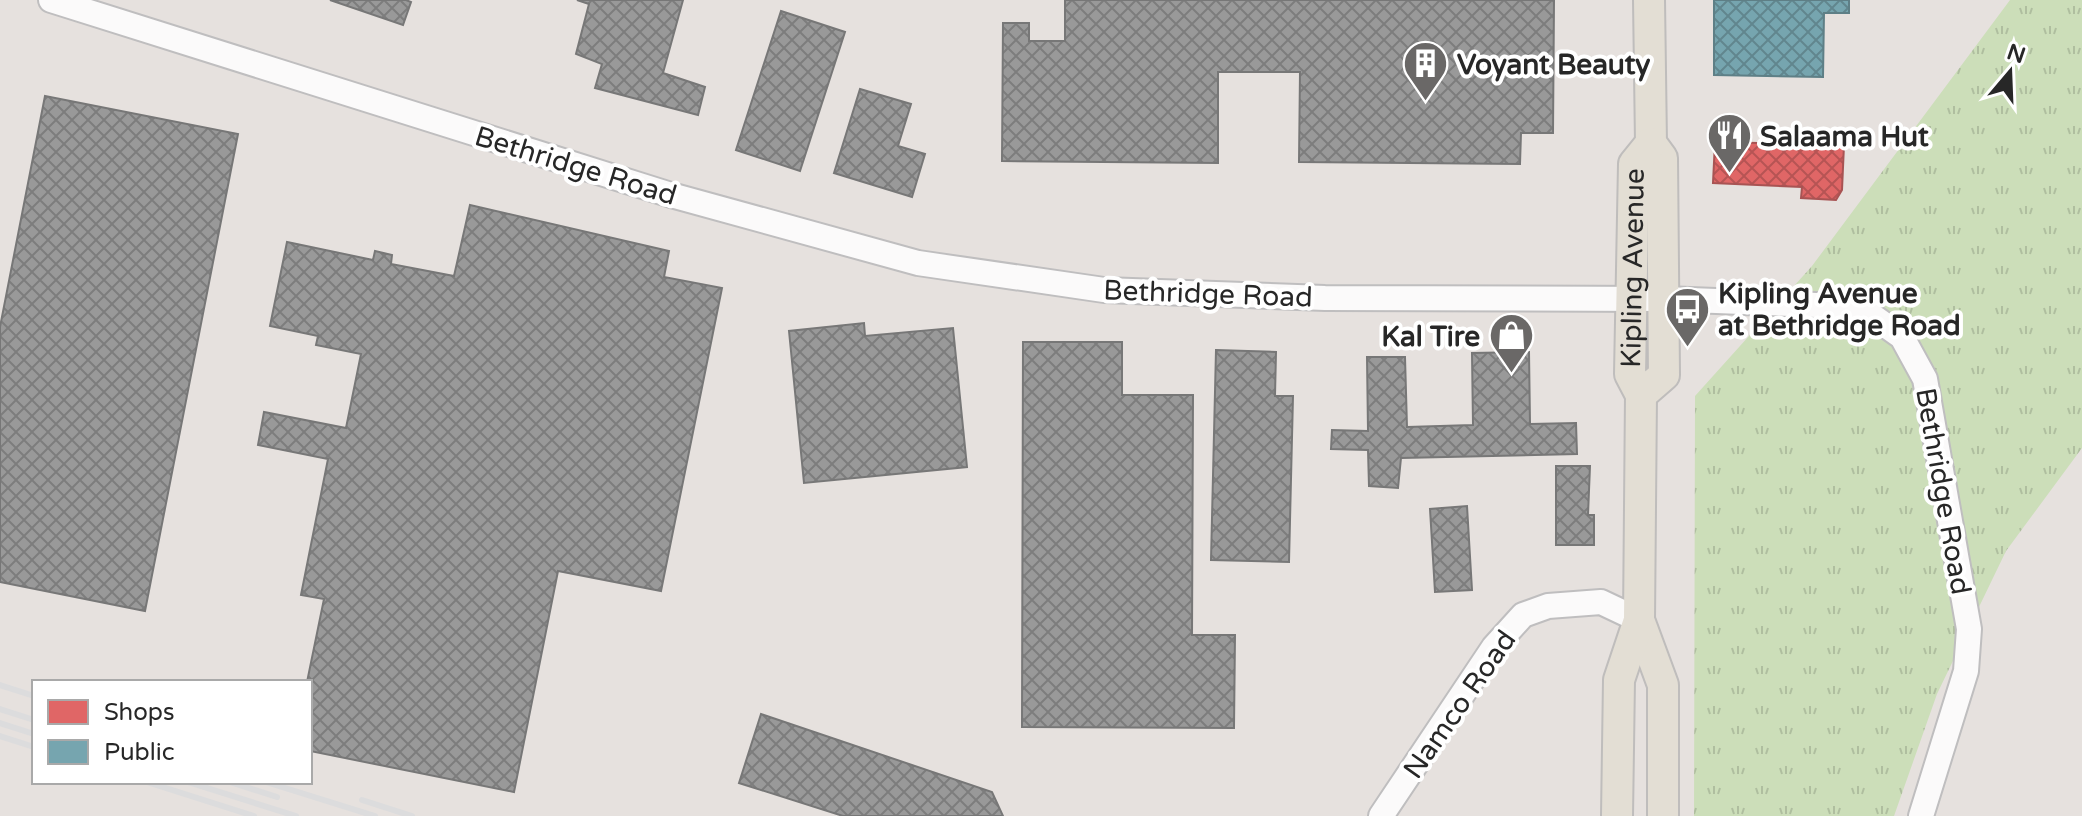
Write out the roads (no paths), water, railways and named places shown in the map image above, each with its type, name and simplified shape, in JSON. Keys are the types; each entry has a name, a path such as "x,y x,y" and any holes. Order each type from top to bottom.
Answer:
{"main road":[{"name":"Kipling Avenue","path":"1641,395 1664,375 1662,158 1651,143 1649,0"},
{"name":"Kipling Avenue","path":"1617,816 1619,680 1639,620 1641,395 1630,374 1634,164 1651,143"},
{"name":"Kipling Avenue","path":"1639,620 1663,685 1663,816"}],"street":[{"name":"Bethridge Road","path":"51,0 671,195 918,263 1104,290 1341,298 1665,299 1842,306 1871,315 1902,337 1925,379 1969,629 1966,671 1921,816"},
{"name":"Namco Road","path":"1381,816 1494,647 1523,615 1548,606 1601,602 1639,620"}],"railway":[{"path":"0,685 32,695"},
{"path":"0,709 32,719"},
{"path":"0,723 32,733"},
{"path":"0,736 32,746"},
{"path":"153,784 254,816"},
{"path":"194,784 296,816"},
{"path":"236,784 277,797"},
{"path":"272,784 375,816"},
{"path":"362,800 412,816"}],"place":[{"name":"Voyant Beauty","path":"1426,103"},
{"name":"Salaama Hut","path":"1729,175"},
{"name":"Kipling Avenue at Bethridge Road","path":"1687,348"},
{"name":"Kal Tire","path":"1511,375"}]}
